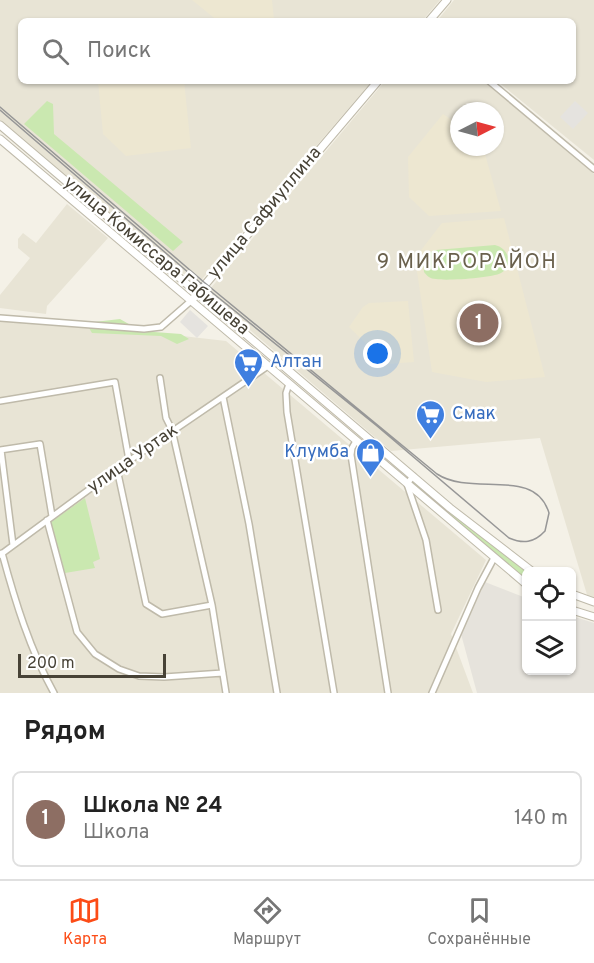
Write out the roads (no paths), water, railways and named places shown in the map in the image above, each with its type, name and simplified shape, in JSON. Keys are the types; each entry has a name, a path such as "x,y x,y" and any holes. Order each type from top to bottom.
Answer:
{"street":[{"path":"432,18 447,0"},
{"name":"улица Сафиуллина","path":"0,318 144,329 161,327 192,300 375,84"},
{"path":"493,84 594,169"},
{"name":"улица Комиссара Габишева","path":"0,125 413,476 527,567"},
{"name":"улица Комиссара Габишева","path":"0,139 522,581"},
{"name":"улица Уртак","path":"1,554 129,460 268,366"},
{"path":"160,378 166,418 172,430 212,605 226,693"},
{"path":"0,402 115,382 129,460"},
{"path":"290,384 286,393 287,412 334,693"},
{"path":"223,397 249,524 277,693"},
{"path":"356,441 351,455 388,693"},
{"path":"13,545 1,450 40,444 50,518 77,632 95,654 119,669 139,675 164,677 223,673"},
{"path":"117,469 146,604 162,614 212,605"},
{"path":"413,476 407,484 426,540 438,610"},
{"path":"1,554 43,673 54,693"},
{"path":"432,693 478,588 494,558"},
{"path":"576,596 594,603"},
{"path":"576,611 594,617"}],"tram line":[{"path":"0,107 205,283 437,474 467,483 501,484 531,490 542,499 549,513 545,531 537,538 528,541 509,538 377,426 204,286 0,110"}],"place":[{"name":"Школа № 24","path":"479,323"},
{"name":"Алтан","path":"249,388"},
{"name":"Смак","path":"431,440"},
{"name":"Клумба","path":"370,478"}],"district":[{"name":"9 МИКРОРАЙОН","path":"467,262"}]}
